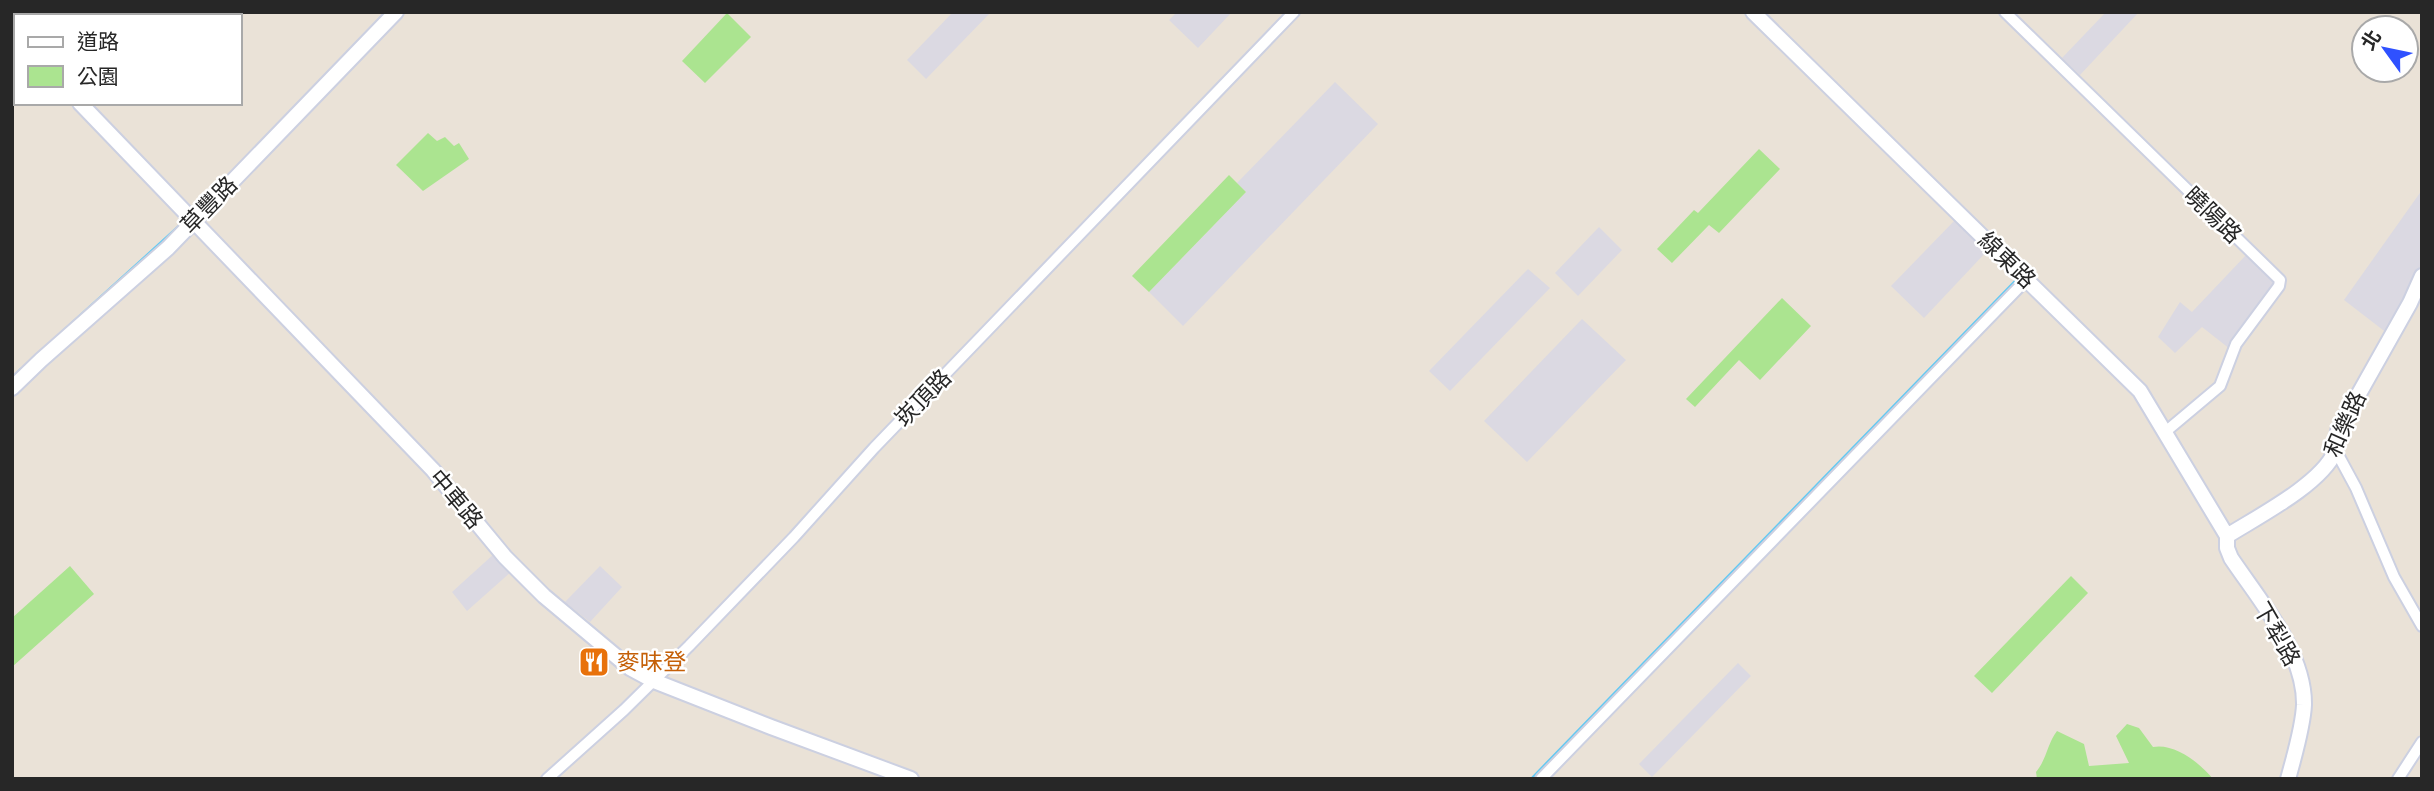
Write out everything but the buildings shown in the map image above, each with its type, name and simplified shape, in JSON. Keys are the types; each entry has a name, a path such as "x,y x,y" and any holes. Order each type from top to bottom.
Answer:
{"street":[{"name":"草豐路","path":"12,388 194,222 396,12"},
{"name":"崁頂路","path":"547,779 654,681 1294,12"},
{"name":"線東路","path":"1753,12 2140,391 2227,536"},
{"name":"曉陽路","path":"2005,12 2280,280 2279,286 2236,344 2220,386 2164,433"},
{"name":"中車路","path":"82,105 424,461 505,557 534,586 630,668 654,681 911,779"},
{"name":"和樂路","path":"2227,536 2312,481 2323,470 2336,451 2337,431 2410,303 2422,276"},
{"path":"1541,779 2027,279"},
{"path":"2336,451 2356,488 2394,577 2422,626"},
{"name":"下犁路","path":"2227,536 2227,548 2231,558 2283,637 2297,663 2303,685 2304,707 2288,779"},
{"path":"2398,779 2422,742"}],"shaded area":[{"path":"953,12 991,12 926,79 907,60"},
{"path":"1177,12 1232,12 1198,48 1169,20"},
{"path":"2106,12 2139,12 2080,75 2062,58"},
{"path":"1335,82 1378,124 1183,326 1149,292 1246,192 1237,183"},
{"path":"2422,190 2422,272 2392,337 2344,300"},
{"path":"1956,219 1988,250 1924,318 1891,286"},
{"path":"1599,227 1622,250 1578,296 1555,273"},
{"path":"2247,254 2280,286 2230,349 2202,327 2175,353 2158,337 2180,302 2192,312"},
{"path":"1528,269 1550,288 1450,391 1429,371"},
{"path":"1582,319 1626,360 1527,462 1484,421"},
{"path":"495,553 513,570 467,611 452,592"},
{"path":"600,566 622,587 590,622 565,602"},
{"path":"1738,663 1751,676 1652,777 1639,764"}],"green space":[{"path":"727,13 751,37 705,83 682,61"},
{"path":"428,133 437,141 445,137 454,146 459,143 469,159 423,191 396,165"},
{"path":"1759,149 1780,169 1719,233 1709,225 1672,263 1657,249 1694,210 1698,213"},
{"path":"1229,175 1246,192 1149,292 1132,276"},
{"path":"1782,298 1811,326 1760,380 1739,360 1695,407 1686,399"},
{"path":"70,566 94,594 12,667 12,618"},
{"path":"2071,576 2088,593 1992,693 1974,676"},
{"path":"2127,724 2139,728 2153,747 2178,751 2213,779 2037,779 2036,772 2057,731 2084,744 2089,766 2129,763 2116,736"}],"waterway":[{"path":"279,123 386,12"},
{"path":"62,332 179,226"},
{"path":"1531,779 2016,280"},
{"path":"12,378 21,369"}],"place":[{"name":"麥味登","path":"594,662"}]}
